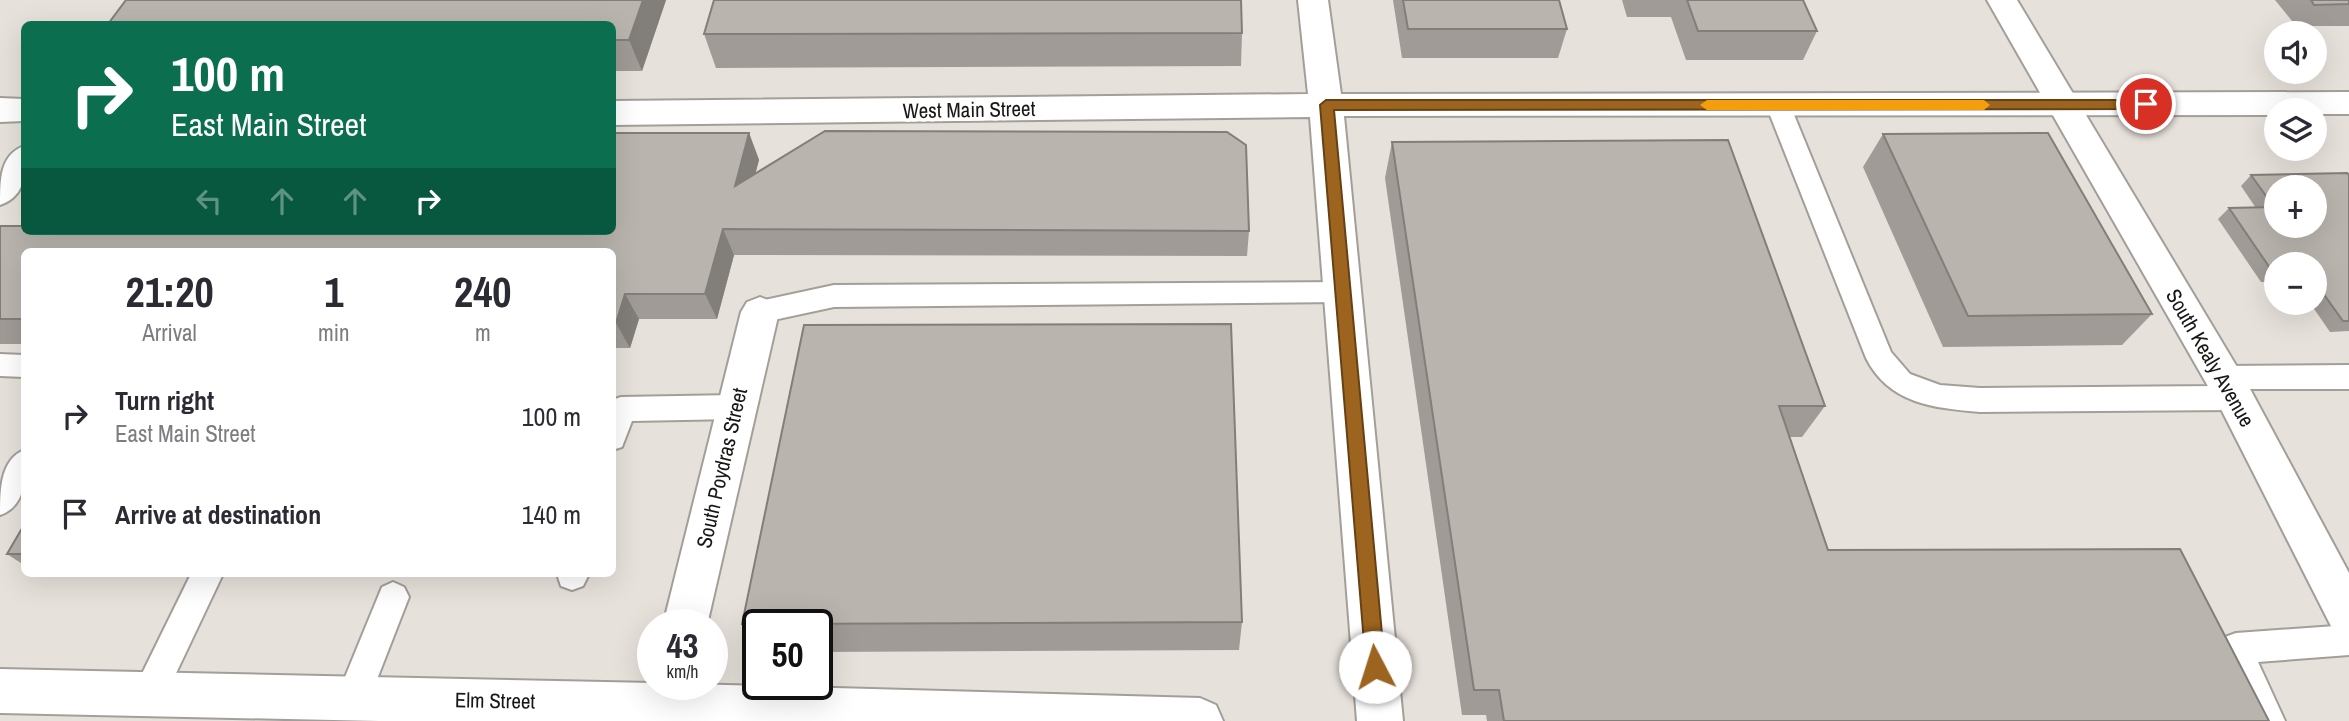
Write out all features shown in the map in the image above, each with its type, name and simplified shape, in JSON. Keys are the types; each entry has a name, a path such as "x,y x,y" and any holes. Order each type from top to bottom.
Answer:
{"main road":[{"path":"1313,0 1326,105 1380,721"},
{"name":"South Kealy Avenue","path":"2002,0 2339,577 2349,616"},
{"name":"West Main Street","path":"616,113 1326,105 2349,103"},
{"path":"0,110 21,110"},
{"path":"0,192 21,162"},
{"name":"South Poydras Street","path":"689,609 735,407 760,312"},
{"name":"Elm Street","path":"0,691 97,707 149,694 294,709 354,699 483,711 667,704 885,716 1200,721"}],"lane":[{"path":"1778,105 1880,358 1900,382 1938,397 1980,400 2229,388 2349,377"},
{"path":"760,312 834,296 1343,292"},
{"path":"0,365 21,366"},
{"path":"616,425 621,409 735,407"},
{"path":"0,502 21,468"},
{"path":"149,694 206,577"},
{"path":"354,699 393,597"},
{"path":"2268,721 2236,648 2349,640"}],"building":[{"path":"126,0 643,0 629,40 616,40 616,21 110,21"},
{"path":"714,0 1241,0 1242,33 704,34"},
{"path":"1403,0 1559,0 1567,29 1408,29"},
{"path":"1687,0 1803,0 1817,31 1698,31"},
{"path":"2311,0 2349,0 2349,4 2314,5"},
{"path":"825,131 1227,132 1246,145 1249,231 723,229 705,294 625,294 616,323 616,248 21,248 21,319 0,319 0,226 21,226 21,235 616,235 616,133 749,133 735,186"},
{"path":"2048,133 2152,314 1968,316 1883,134"},
{"path":"1728,140 1825,406 1779,406 1828,550 2180,549 2269,721 1504,721 1499,690 1474,690 1392,142"},
{"path":"2347,173 2349,175 2349,321 2343,321 2327,299 2327,252 2264,252 2264,259 2229,208 2264,207 2264,238 2327,238 2327,175 2264,175 2264,193 2251,175"},
{"path":"1231,324 1242,622 833,624 833,609 745,609 804,325"},
{"path":"21,530 21,554 7,554"}],"slow traffic":[{"path":"1707,105 1984,105"}],"route":[{"path":"1375,667 1326,105 2146,104"}]}
